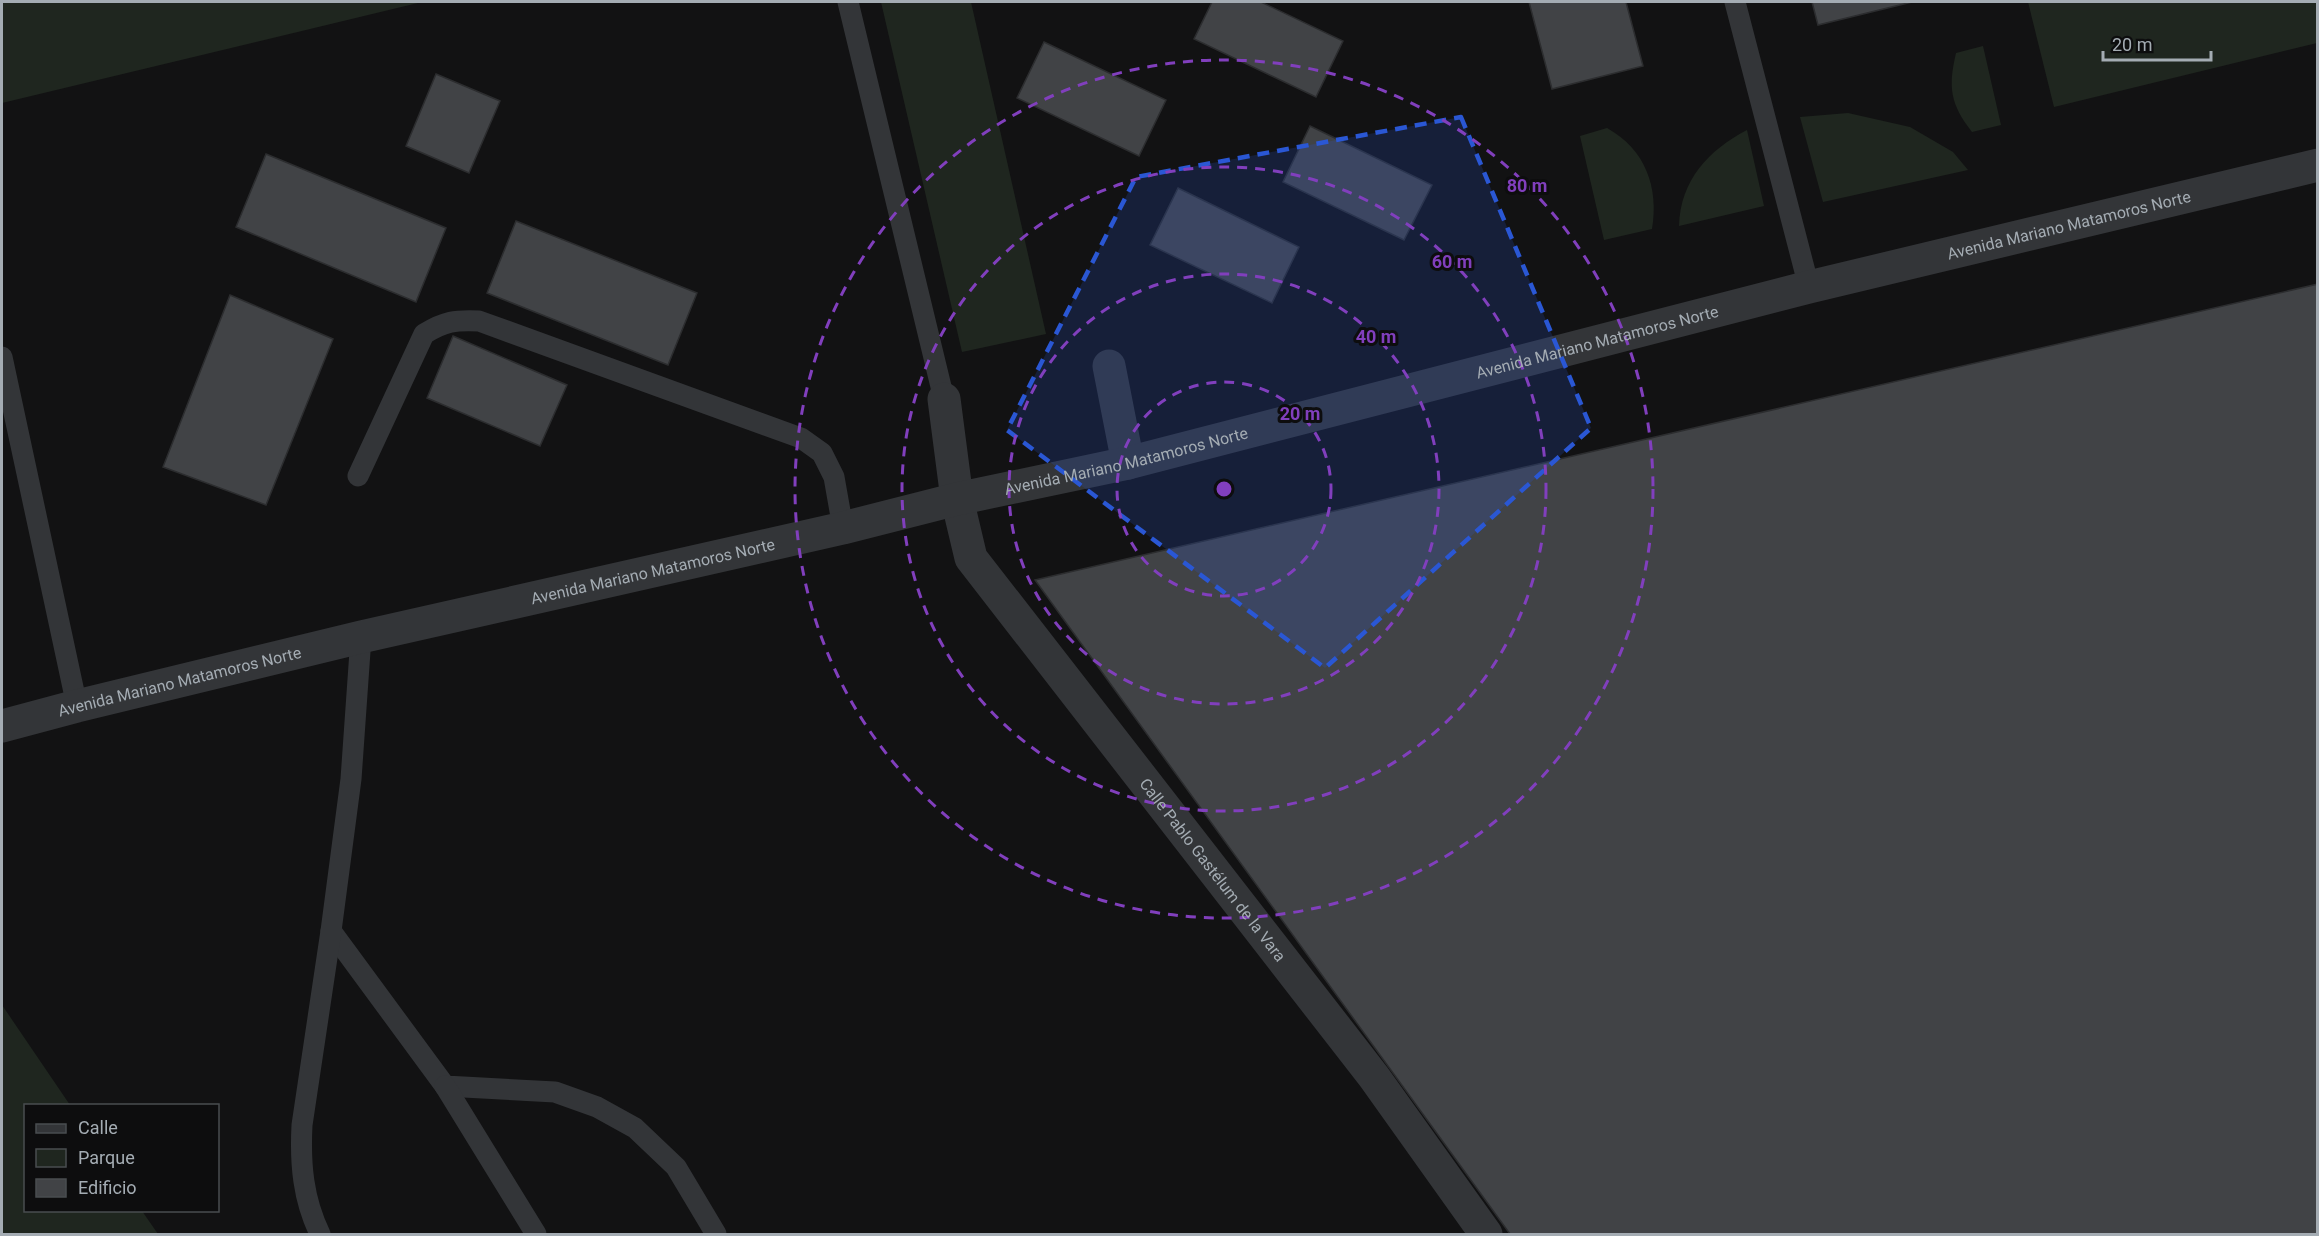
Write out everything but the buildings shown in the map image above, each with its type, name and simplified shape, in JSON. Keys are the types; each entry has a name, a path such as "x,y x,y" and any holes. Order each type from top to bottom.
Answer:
{"street":[{"name":"Avenida Mariano Matamoros Norte","path":"2,726 361,637 843,528 957,499 1128,463 1809,287 2318,165"},
{"path":"1109,366 1128,463"},
{"name":"Calle Pablo Gastélum de la Vara","path":"944,399 957,499 971,558 1374,1077 1486,1234"}],"lane":[{"path":"848,2 944,399"},
{"path":"1735,2 1809,287"},
{"path":"358,476 424,334 442,323 459,320 479,321 801,438 822,453 834,477 843,528"},
{"path":"2,357 77,706"},
{"path":"320,1234 308,1208 303,1182 301,1134 332,930 351,779 361,637"},
{"path":"332,930 445,1086 536,1234"},
{"path":"445,1086 555,1092 597,1107 635,1128 676,1167 716,1234"}],"highlighted area":[{"path":"1461,117 1591,428 1325,668 1007,430 1136,177"}],"green space":[{"path":"2,2 422,2 2,103"},
{"path":"881,2 971,2 1046,334 962,352"},
{"path":"2028,2 2317,2 2317,43 2054,107"},
{"path":"1983,46 2001,125 1972,132 1955,104 1952,76 1956,53"},
{"path":"1848,113 1910,127 1953,152 1968,170 1823,202 1800,117"},
{"path":"1607,128 1631,147 1640,158 1651,184 1654,213 1652,229 1604,240 1580,136"},
{"path":"1747,130 1764,206 1679,226 1685,194 1699,168 1720,147"},
{"path":"2,1005 69,1104 24,1104 24,1212 143,1212 158,1234 2,1234"}]}
